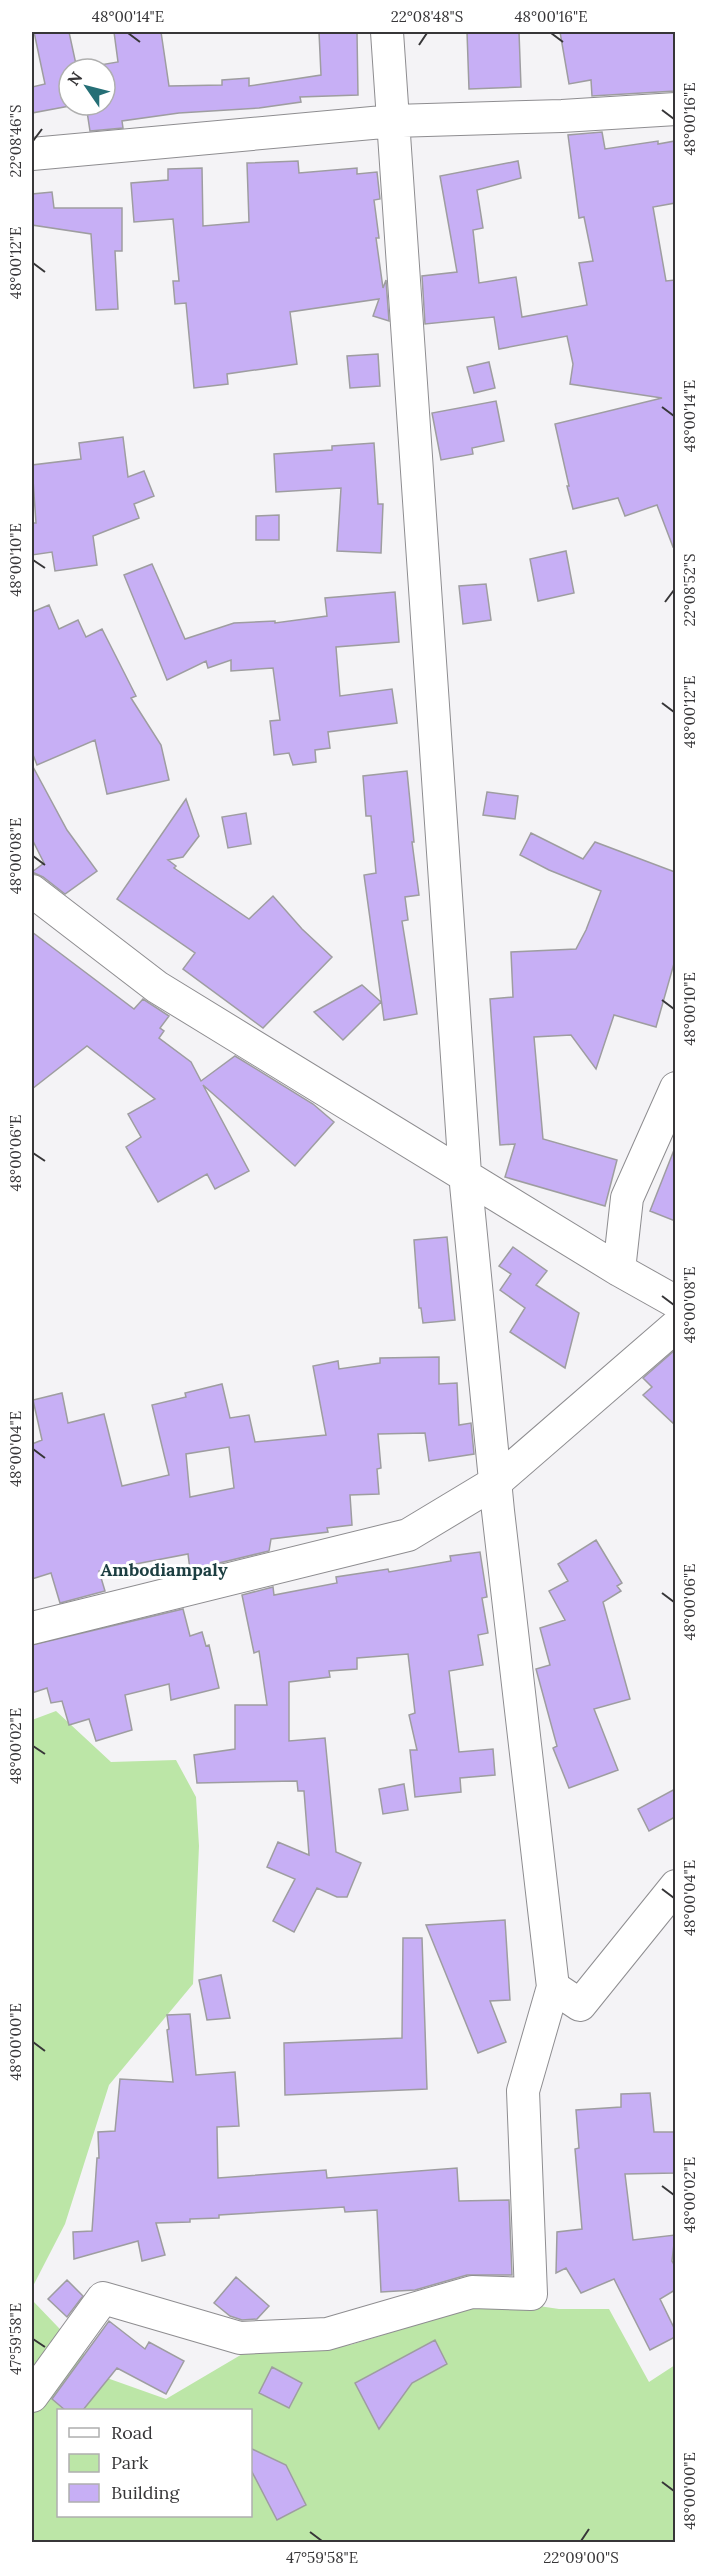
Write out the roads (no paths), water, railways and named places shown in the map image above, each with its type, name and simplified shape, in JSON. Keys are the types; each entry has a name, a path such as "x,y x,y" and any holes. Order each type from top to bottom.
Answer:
{"street":[{"path":"32,2396 103,2298 240,2338 327,2334 472,2292 531,2294 523,2091 553,1987 496,1482 465,1174 387,32"},
{"path":"32,154 394,121 561,116 675,109"},
{"path":"32,891 157,987 675,1302"},
{"path":"619,1270 627,1198 675,1088"},
{"path":"32,1628 408,1535 496,1482 675,1326"},
{"path":"553,1987 580,2005 675,1886"}],"district":[{"name":"Ambodiampaly","path":"164,1570"}]}
